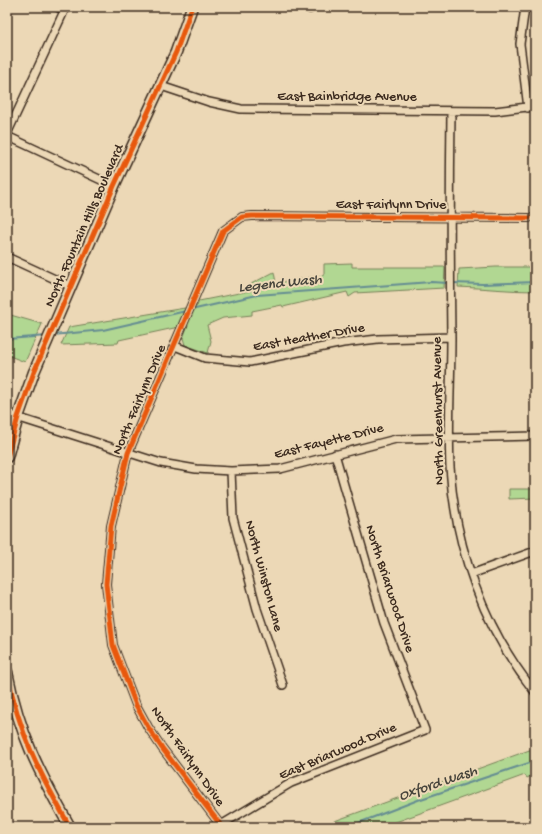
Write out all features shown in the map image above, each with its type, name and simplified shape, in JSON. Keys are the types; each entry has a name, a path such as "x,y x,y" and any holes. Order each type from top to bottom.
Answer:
{"main road":[{"name":"North Fountain Hills Boulevard","path":"7,457 18,417 34,372 114,186 161,86 192,7"},
{"path":"7,672 9,695 26,743 45,782 70,827"}],"street":[{"path":"57,7 65,9 7,135 114,186"},
{"path":"525,7 520,44 531,107"},
{"name":"East Bainbridge Avenue","path":"161,86 209,102 240,109 495,111 531,107"},
{"name":"North Greenhurst Avenue","path":"451,110 449,218 451,338 450,468 456,520 471,574 491,622 514,663 535,692"},
{"name":"East Fairlynn Drive","path":"252,216 529,218"},
{"name":"North Fairlynn Drive","path":"222,826 148,727 124,676 113,645 106,584 111,526 128,453 223,231 242,217 252,216"},
{"path":"7,257 70,286"},
{"name":"East Heather Drive","path":"175,346 205,358 250,362 343,343 378,339 451,338"},
{"name":"East Fayette Drive","path":"7,414 161,463 196,469 231,471 280,469 396,439 535,436"},
{"name":"North Briarwood Drive","path":"335,454 384,623 425,730"},
{"name":"North Winston Lane","path":"231,471 233,518 257,609 283,685"},
{"path":"471,574 535,551"},
{"name":"East Briarwood Drive","path":"222,826 291,783 425,730"}],"green space":[{"path":"352,263 352,267 445,267 444,288 355,293 349,297 347,292 283,307 282,305 252,311 252,315 223,318 207,325 211,341 208,353 185,345 183,338 188,325 119,340 118,343 61,345 69,327 197,306 199,301 254,290 251,284 274,272 276,283 324,275 324,264"},
{"path":"535,267 535,291 458,287 459,269"},
{"path":"7,314 42,324 25,362 7,355"},
{"path":"509,489 535,489 535,498 509,499"},
{"path":"535,748 535,774 527,778 525,775 382,827 318,827"}],"waterway":[{"name":"Legend Wash","path":"191,310 257,295 431,282 448,283"},
{"name":"Legend Wash","path":"452,283 483,284 535,282"},
{"name":"Legend Wash","path":"53,335 103,330 186,311"},
{"name":"Legend Wash","path":"7,339 47,336"},
{"name":"Oxford Wash","path":"348,827 418,800 535,761"}],"cycle path":[{"path":"7,457 18,417 34,372 114,186 176,52 192,7"},
{"path":"222,827 162,748 136,705 113,645 106,584 111,526 128,453 223,231 242,217 252,216 529,218"},
{"path":"7,672 24,734 40,771 70,827"}]}
